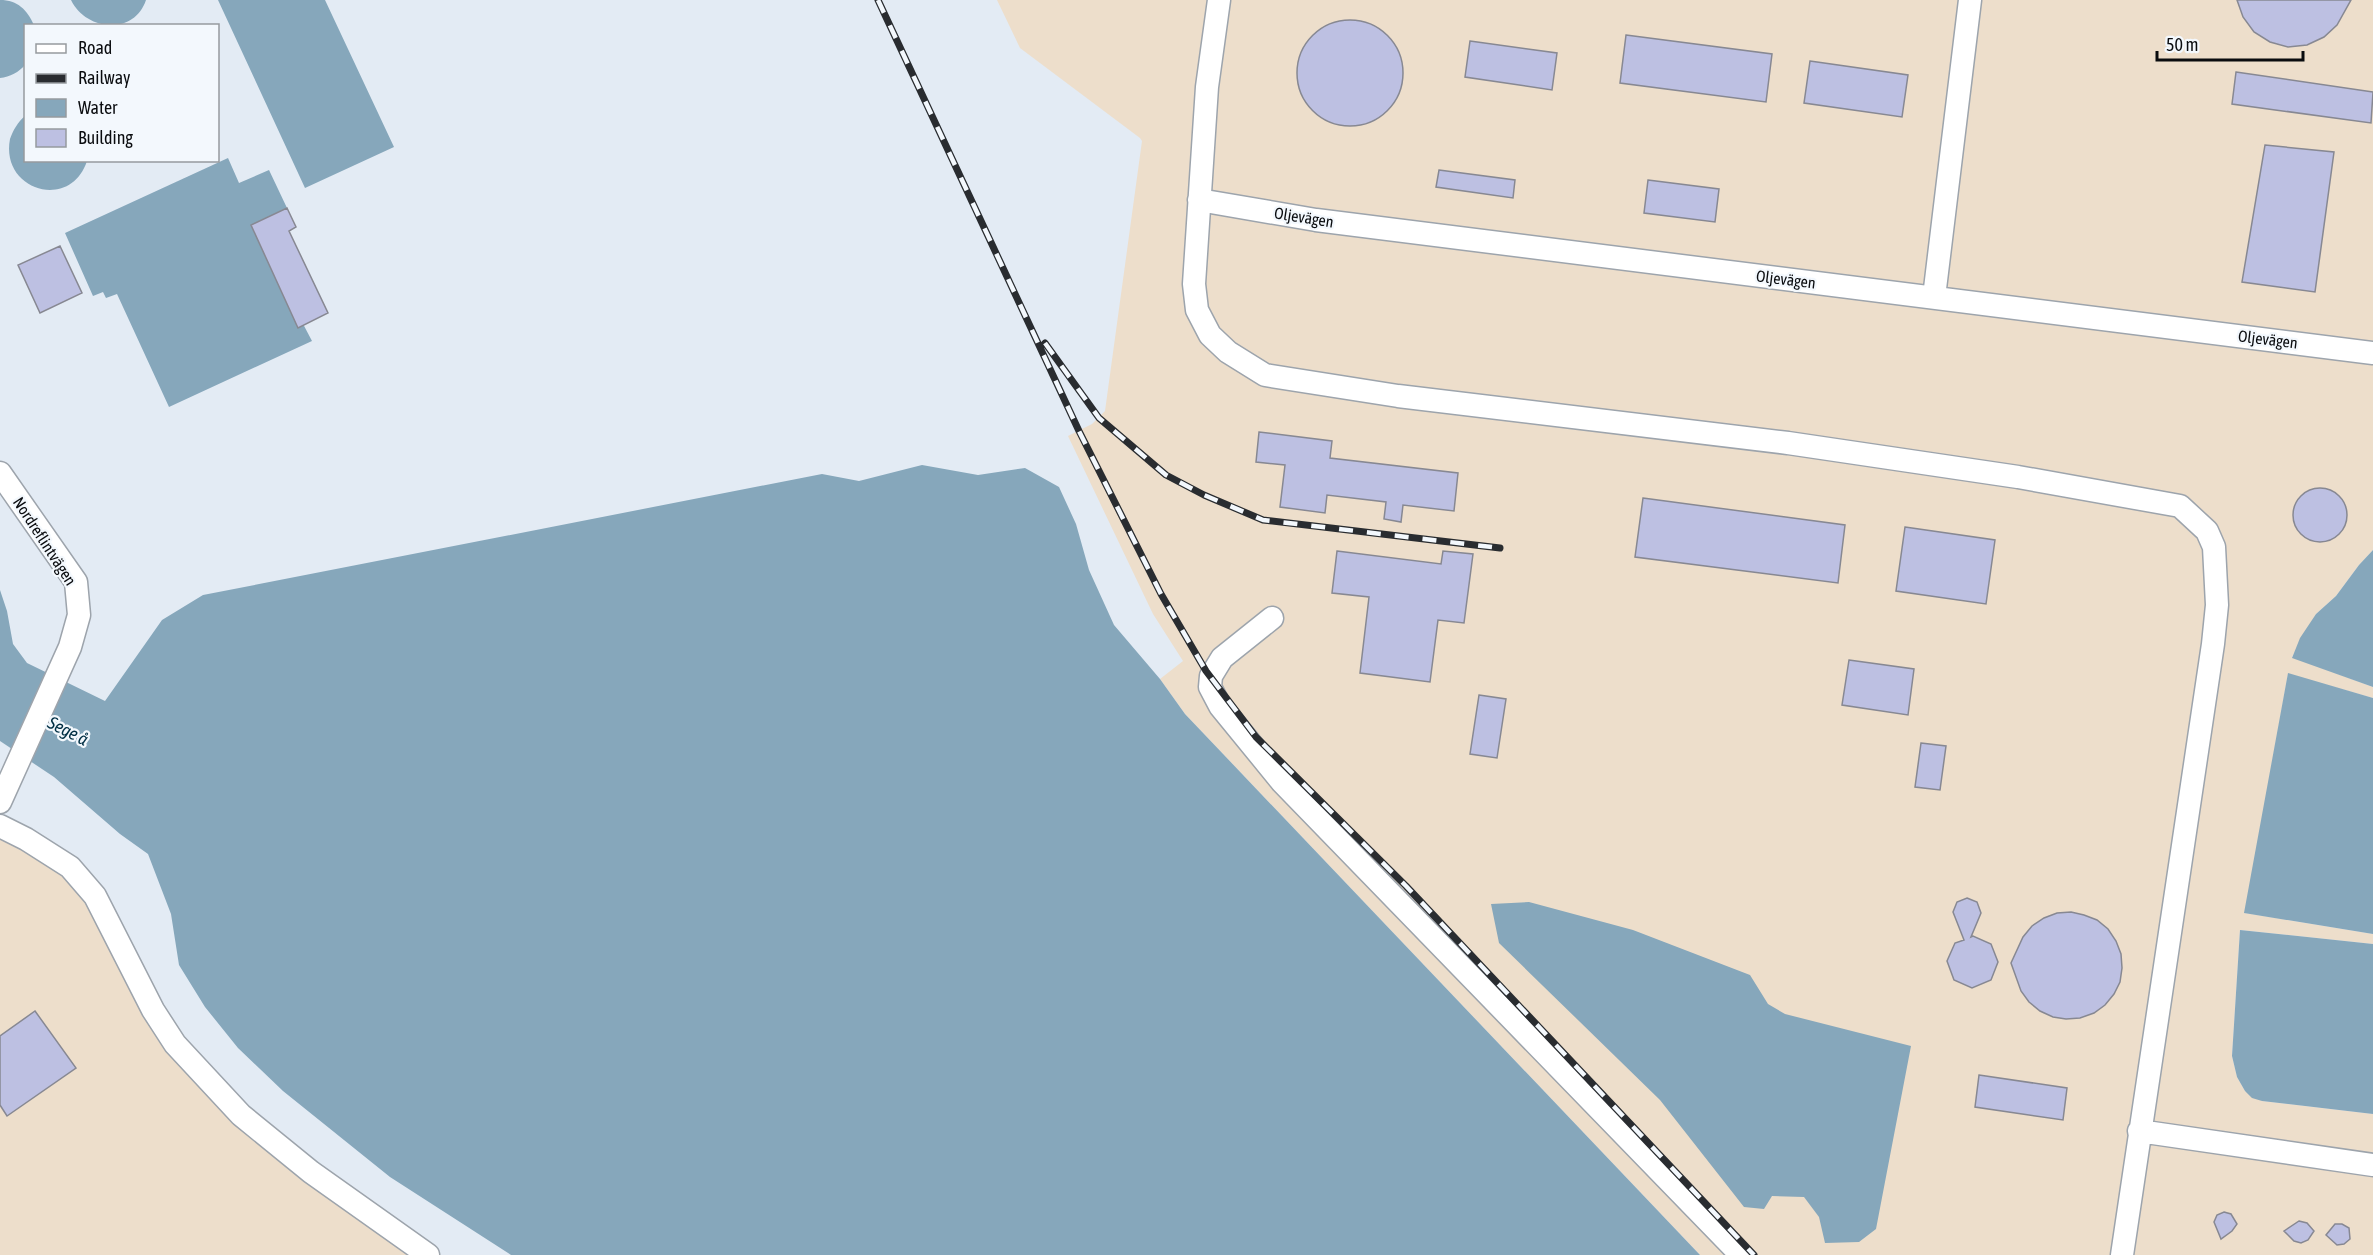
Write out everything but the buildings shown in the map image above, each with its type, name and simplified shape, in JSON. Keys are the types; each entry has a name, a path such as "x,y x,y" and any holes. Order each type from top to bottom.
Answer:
{"street":[{"path":"1219,0 1207,87 1194,284 1197,310 1210,335 1228,351 1265,375 1398,396 1788,443 2007,475 2180,506 2207,531 2214,547 2216,615 2122,1255"},
{"path":"1934,297 1970,0"},
{"name":"Oljevägen","path":"1199,200 1316,220 2373,353"},
{"name":"Nordreflintvägen","path":"0,473 76,582 79,615 70,647 1,799"},
{"path":"1272,618 1222,658 1211,676 1210,687 1220,706 1282,782 1741,1255"},
{"path":"0,826 26,839 70,867 95,896 147,999 175,1044 241,1115 311,1172 428,1255"},
{"path":"2139,1131 2373,1165"}],"shaded area":[{"path":"997,0 2373,0 2373,550 2336,596 2316,614 2292,657 2373,687 2373,698 2288,674 2245,913 2373,934 2373,944 2240,930 2232,1056 2237,1077 2245,1091 2262,1101 2373,1114 2373,1255 1700,1255 1185,714 1160,679 1183,661 1153,614 1068,436 1092,424 1105,411 1142,141 1020,48"},
{"path":"0,826 70,867 153,1010 241,1115 428,1255 0,1255"}],"water":[{"path":"0,0 6,0 21,7 33,24 24,24 24,66 14,74 0,78"},
{"path":"71,0 146,0 140,12 131,20 121,24 98,23 87,18"},
{"path":"218,0 325,0 394,147 305,188"},
{"path":"24,117 24,162 86,162 78,177 66,186 53,190 38,188 25,182 15,171 10,157 10,139"},
{"path":"228,158 239,183 269,170 287,208 251,225 312,341 169,407 117,294 106,298 103,292 93,296 65,233"},
{"name":"Sege å","path":"922,465 978,475 1025,468 1059,487 1076,524 1089,570 1114,625 1160,679 1185,714 1700,1255 511,1255 390,1177 283,1091 238,1048 205,1007 179,965 171,914 148,854 120,834 54,777 0,741 0,590 7,611 13,644 27,663 105,701 162,620 203,595 822,474 859,481"},
{"path":"2373,550 2373,687 2292,658 2300,638 2316,614 2336,596"},
{"path":"2288,673 2373,698 2373,934 2244,913"},
{"path":"1529,902 1633,930 1750,975 1768,1004 1785,1014 1911,1046 1876,1229 1859,1242 1825,1243 1819,1217 1804,1197 1772,1196 1764,1209 1744,1207 1660,1100 1499,943 1491,904"},
{"path":"2240,930 2373,944 2373,1114 2262,1101 2252,1098 2245,1091 2237,1077 2232,1056"}],"railway":[{"path":"878,0 1079,431 1161,594 1206,671 1256,737 1406,886 1754,1255"},
{"path":"1045,343 1099,418 1166,475 1204,495 1263,520 1500,548"}]}
